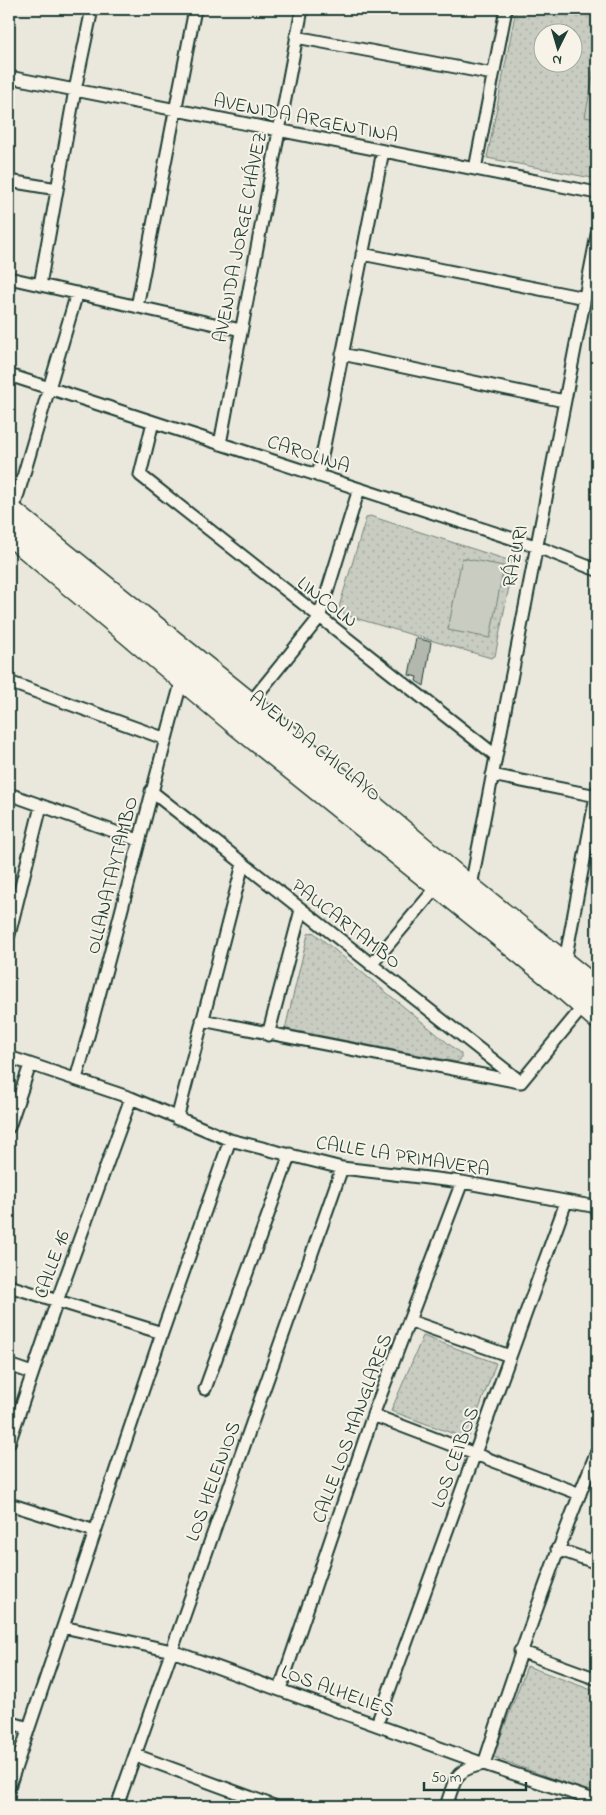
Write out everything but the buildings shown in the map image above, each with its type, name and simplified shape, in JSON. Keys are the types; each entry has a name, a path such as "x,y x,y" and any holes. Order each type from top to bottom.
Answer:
{"main road":[{"name":"AVENIDA CHICLAYO","path":"10,512 251,702 471,886 565,961 594,999 597,1020"},
{"name":"AVENIDA CHICLAYO","path":"9,536 233,724 548,978 594,999"}],"street":[{"path":"40,285 75,90 92,9"},
{"path":"137,306 195,9"},
{"name":"AVENIDA JORGE CHÁVEZ","path":"220,444 302,9"},
{"path":"475,169 506,9"},
{"path":"296,36 493,74"},
{"name":"AVENIDA ARGENTINA","path":"9,77 597,193"},
{"path":"318,476 383,151"},
{"path":"9,180 57,189"},
{"name":"RÁZURI","path":"471,886 597,235"},
{"path":"362,254 585,298"},
{"path":"9,278 241,330"},
{"path":"10,512 77,293"},
{"path":"342,354 564,400"},
{"name":"CAROLINA","path":"9,375 536,546 597,570"},
{"name":"LINCOLN","path":"153,422 140,475 495,755"},
{"path":"251,702 319,618 359,489"},
{"name":"AVENIDA CHICLAYO","path":"10,512 594,999"},
{"name":"OLLANATAYTAMBO","path":"76,1079 110,958 138,840 182,680"},
{"path":"9,682 166,739"},
{"path":"492,775 597,794 565,961"},
{"name":"PAUCARTAMBO","path":"151,791 521,1082"},
{"path":"9,794 138,840"},
{"path":"9,935 41,806"},
{"path":"177,1119 243,864"},
{"path":"371,965 436,888"},
{"path":"268,1035 301,910"},
{"path":"202,1020 268,1035 521,1082 594,999"},
{"name":"CALLE LA PRIMAVERA","path":"9,1057 131,1098 230,1140 342,1168 462,1182 597,1207"},
{"path":"9,1126 30,1064"},
{"name":"CALLE 16","path":"9,1443 57,1301 131,1098"},
{"path":"9,1787 162,1333 230,1140"},
{"path":"205,1389 290,1154"},
{"name":"LOS HELENIOS","path":"117,1806 342,1168"},
{"name":"CALLE LOS MANGLARES","path":"280,1689 373,1415 462,1182"},
{"name":"LOS CEIBOS","path":"377,1724 566,1202"},
{"path":"9,1286 162,1333"},
{"path":"410,1321 510,1356"},
{"path":"9,1366 32,1373"},
{"path":"373,1415 580,1494"},
{"path":"446,1806 457,1775 466,1767 484,1764 520,1651 557,1549 597,1451"},
{"path":"9,1504 95,1531"},
{"path":"557,1549 597,1563"},
{"name":"LOS ALHELIES","path":"62,1628 172,1651 484,1764 597,1801"},
{"path":"520,1651 597,1679"},
{"path":"9,1722 28,1728"},
{"path":"135,1755 274,1806"}],"shaded area":[{"path":"516,9 597,9 597,179 487,158"},
{"path":"597,60 597,119 585,117"},
{"path":"370,516 514,562 495,656 491,658 345,615 339,607 366,518"},
{"path":"462,558 504,566 490,638 448,630"},
{"path":"313,932 461,1054 461,1059 457,1062 285,1029 308,934"},
{"path":"423,1336 496,1363 468,1439 391,1411"},
{"path":"527,1666 597,1692 597,1795 493,1757"}]}
